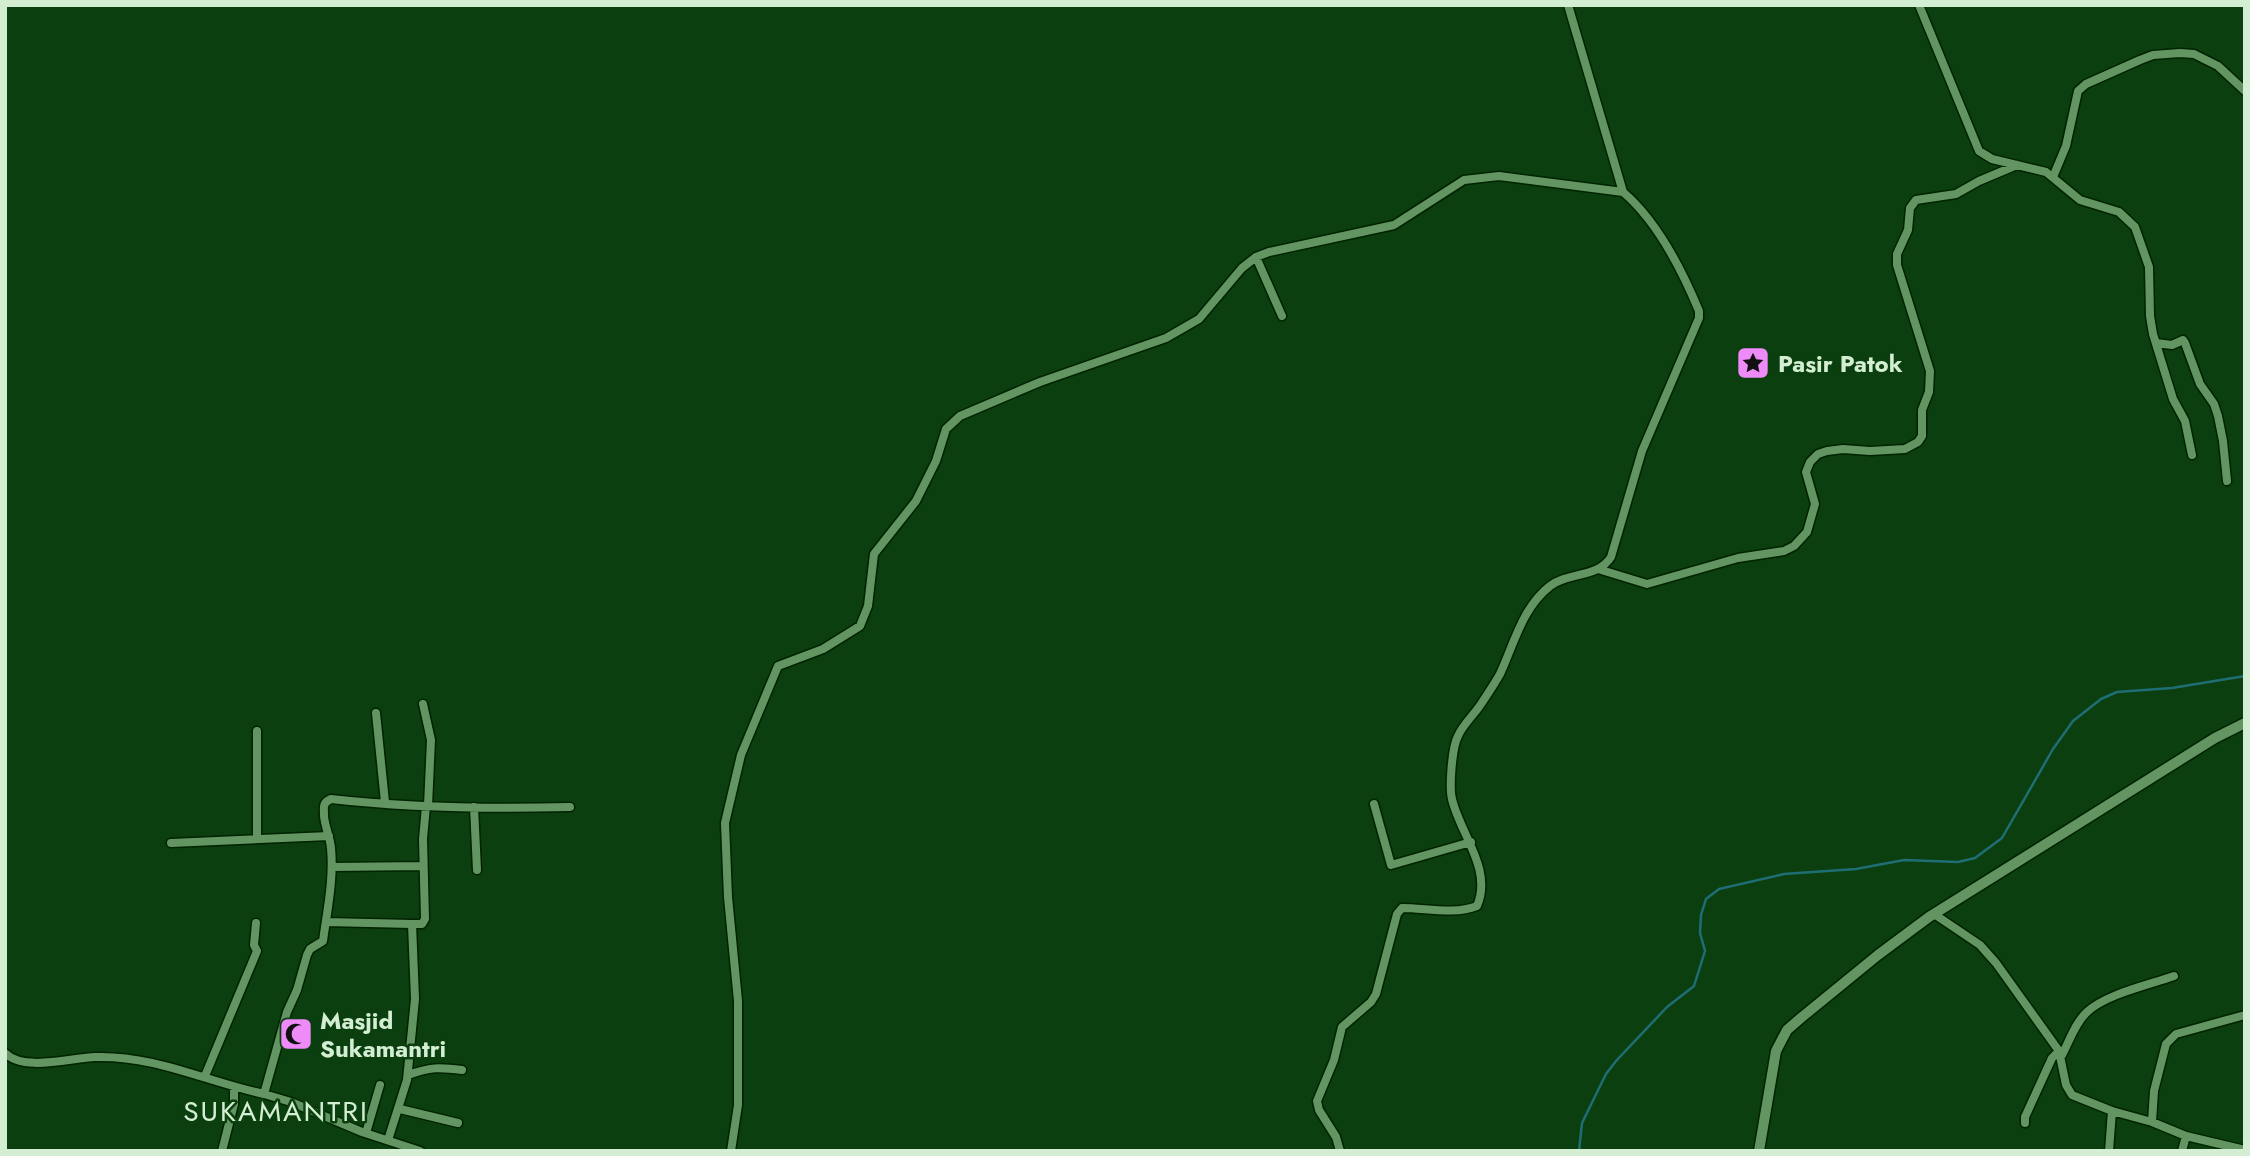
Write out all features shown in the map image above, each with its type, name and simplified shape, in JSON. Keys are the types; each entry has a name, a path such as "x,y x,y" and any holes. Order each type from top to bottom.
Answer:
{"street":[{"path":"1568,5 1623,192"},
{"path":"1919,5 1979,151 1992,159 2037,169 2053,177 2080,200 2119,212 2135,227 2149,267 2150,316 2155,343 2173,399 2185,421 2192,455"},
{"path":"2053,177 2066,146 2078,91 2086,84 2153,55 2180,53 2194,54 2218,66 2245,91"},
{"path":"1598,569 1647,584 1738,558 1784,551 1794,546 1807,532 1815,500 1807,470 1818,454 1843,449 1870,452 1905,449 1918,442 1922,436 1922,410 1929,392 1930,371 1897,265 1897,254 1908,230 1910,208 1920,198 1956,194 2017,165"},
{"path":"731,1151 738,1105 738,1001 728,897 725,823 741,755 778,666 823,649 860,626 868,606 874,554 916,502 936,461 946,429 960,416 1040,382 1166,338 1199,319 1242,268 1256,257 1269,251 1394,225 1464,180 1499,176 1623,192 1641,207 1677,261 1699,311 1699,318 1642,451 1607,564 1548,588 1516,631 1500,673 1477,713 1458,735 1452,801 1471,842 1481,879 1481,897 1477,906 1469,909 1402,908 1397,914 1376,994 1371,1002 1342,1027 1334,1060 1317,1101 1319,1110 1336,1137 1340,1151"},
{"path":"1256,257 1282,316"},
{"path":"2155,343 2172,345 2183,340 2185,343 2200,384 2214,404 2218,416 2227,481"},
{"path":"326,922 422,924 425,919 424,866 431,740 423,704"},
{"path":"376,713 385,802"},
{"path":"1759,1151 1776,1051 1787,1030 1878,955 1934,914 2177,762 2245,723"},
{"path":"257,731 257,838"},
{"path":"264,1094 287,1012 301,979 307,955 323,941 332,867 329,836 324,822 323,805 326,801 331,799 427,806 570,807"},
{"path":"1374,804 1391,865 1471,842"},
{"path":"474,807 477,870"},
{"path":"171,843 329,836"},
{"path":"332,867 424,866"},
{"path":"1934,914 1980,945 2050,1036 2060,1053 2066,1085 2072,1095 2186,1136 2245,1150"},
{"path":"205,1076 257,951 254,945 256,923"},
{"path":"388,1140 400,1109 408,1075 415,999 412,924"},
{"path":"2025,1123 2025,1117 2052,1058 2060,1053 2092,1008 2108,999 2174,976"},
{"path":"2152,1122 2154,1091 2166,1044 2171,1038 2176,1034 2245,1015"},
{"path":"5,1053 19,1061 30,1062 95,1057 129,1058 205,1076 234,1087 291,1102 366,1133 420,1151"},
{"path":"408,1075 426,1068 462,1070"},
{"path":"366,1133 380,1084"},
{"path":"222,1151 233,1104 234,1087"},
{"path":"400,1109 458,1123"},
{"path":"2109,1151 2112,1111"},
{"path":"2182,1151 2186,1136"}],"waterway":[{"path":"1579,1151 1582,1123 1606,1074 1667,1007 1694,986 1705,951 1700,933 1701,915 1706,899 1719,889 1784,874 1856,869 1904,860 1958,862 1975,858 2002,838 2053,749 2073,721 2101,699 2117,692 2172,688 2245,676"}],"place":[{"name":"Pasir Patok","path":"1753,363"},
{"name":"Masjid Sukamantri","path":"296,1034"}],"district":[{"name":"SUKAMANTRI","path":"276,1111"}]}
